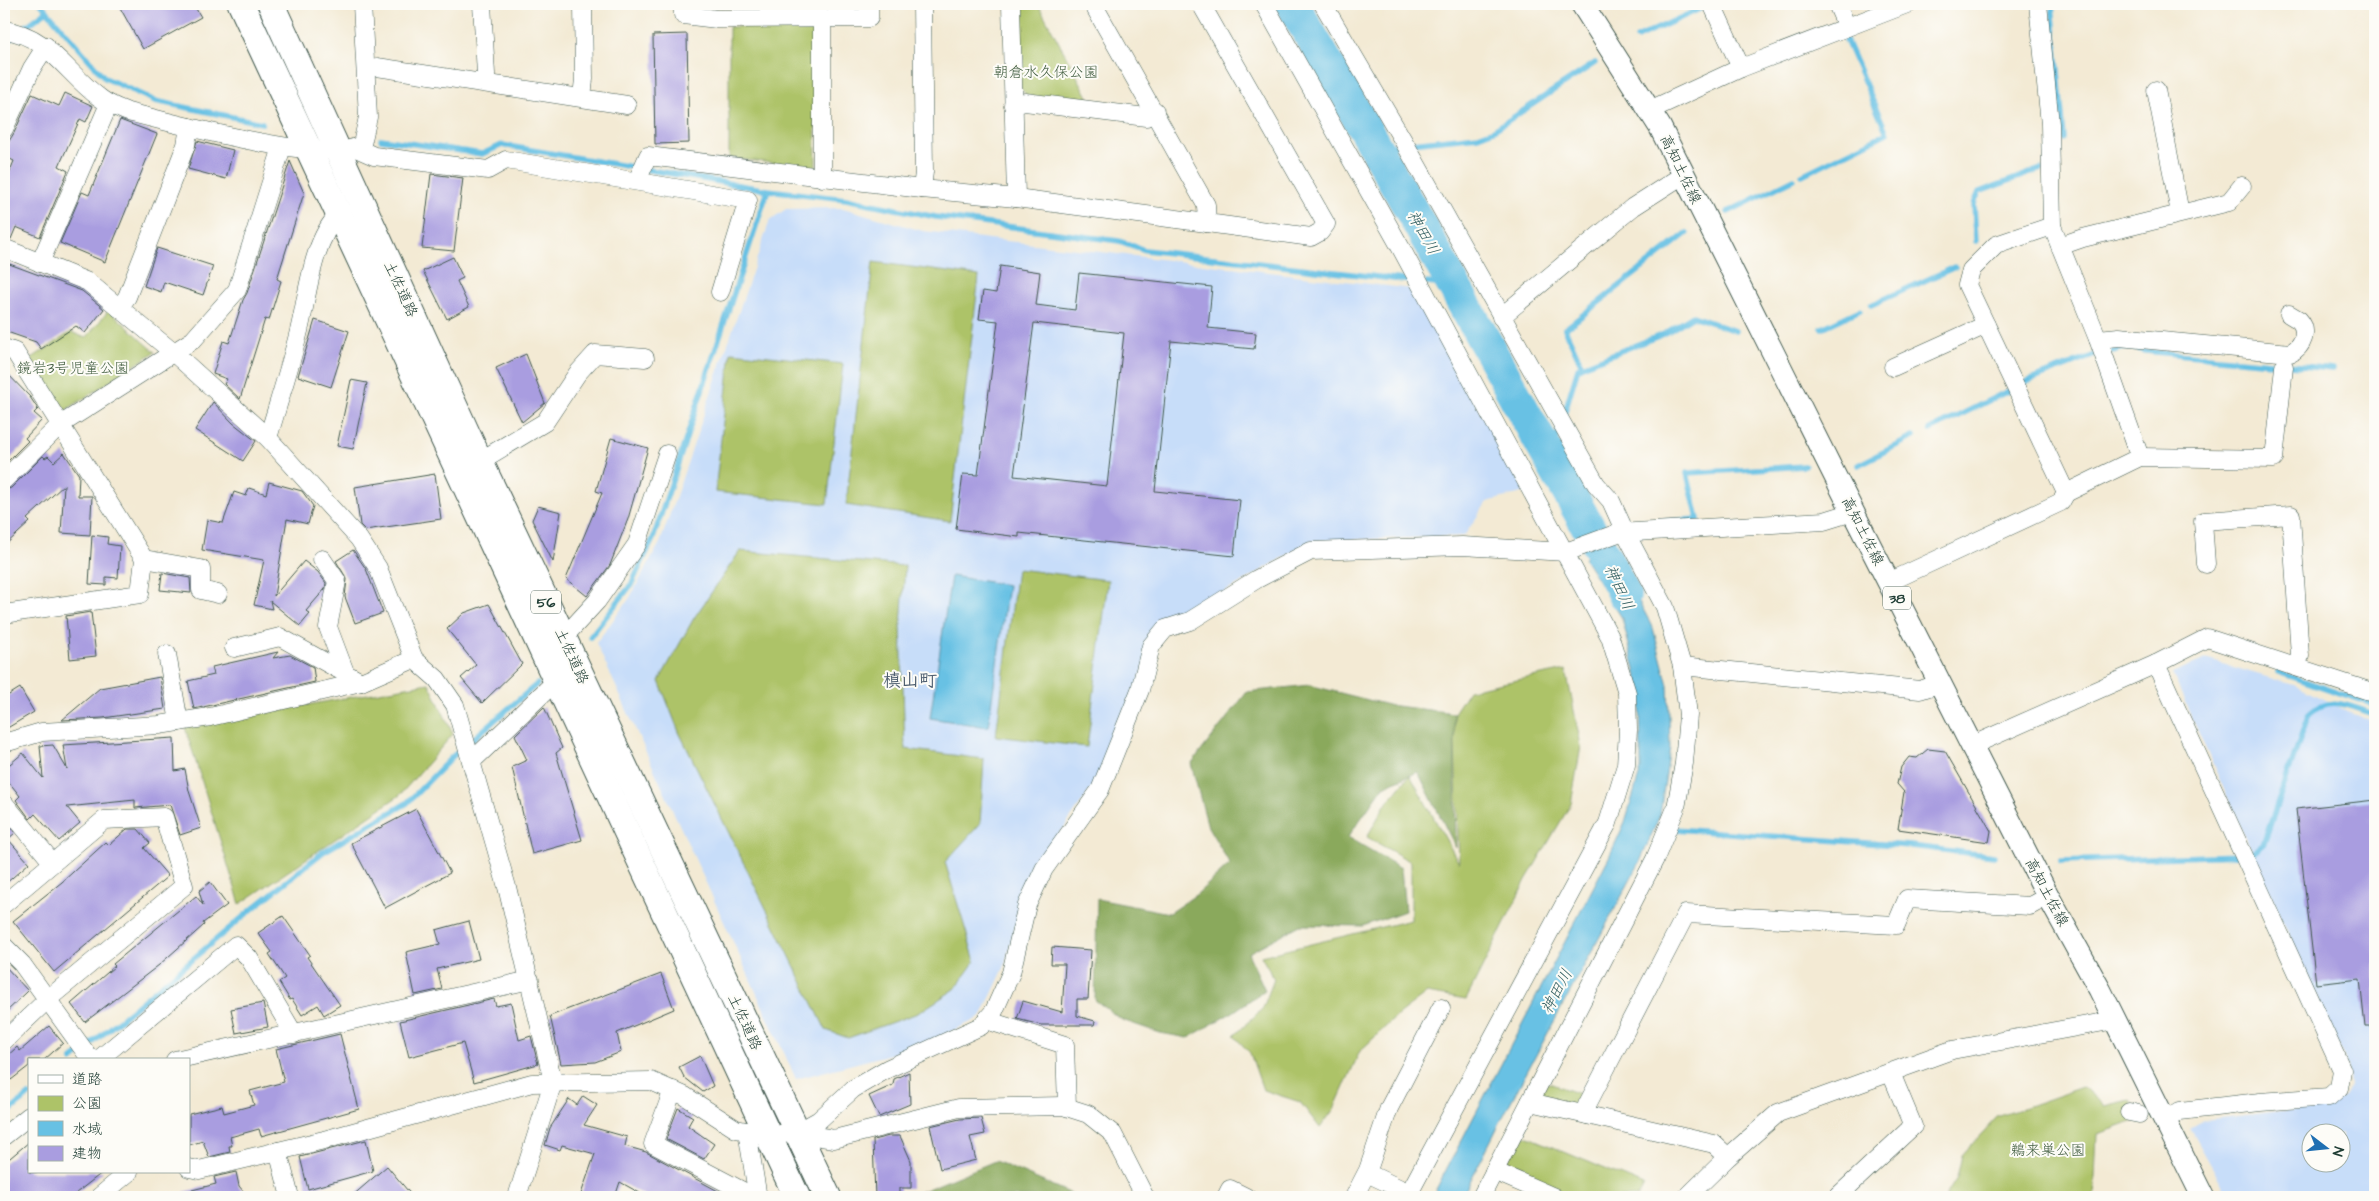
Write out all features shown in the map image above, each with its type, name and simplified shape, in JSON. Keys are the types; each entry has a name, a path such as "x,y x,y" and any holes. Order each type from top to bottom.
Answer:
{"highway":[{"name":"土佐道路","path":"241,4 556,681 757,1133 797,1197"},
{"name":"土佐道路","path":"271,4 346,149 480,461 828,1197"}],"main road":[{"name":"高知土佐線","path":"1582,4 1650,110 2048,896 2114,1020 2203,1197"}],"street":[{"path":"346,149 362,144 368,117 362,4"},
{"path":"482,4 486,74 484,82"},
{"path":"582,97 584,78 583,4"},
{"path":"683,4 683,15 718,19 776,11 822,17 869,18 869,4"},
{"path":"922,4 922,190"},
{"path":"1011,4 1016,198"},
{"path":"1093,4 1155,111 1206,205 1207,223"},
{"path":"640,173 648,156 671,158 922,190 1016,198 1311,237 1320,232 1326,224 1201,4"},
{"path":"1264,4 1569,551 1610,637 1627,693 1628,730 1626,765 1608,823 1408,1195 1366,1173"},
{"path":"1322,4 1404,142 1596,484 1612,501 1621,532 1665,608 1682,666 1688,715 1684,763 1676,808 1655,859 1481,1197"},
{"path":"1712,4 1741,68"},
{"path":"1837,4 1848,28"},
{"path":"1650,110 1741,68 1906,4"},
{"path":"2038,4 2050,124 2052,226 2098,339 2140,457"},
{"path":"822,17 822,178"},
{"path":"6,30 30,37 46,46 98,97 109,104 128,112 189,127 282,147 309,150 346,149 374,156 488,170 506,160 640,173 748,200 720,292"},
{"path":"4,129 32,68 46,46"},
{"path":"366,69 376,67 627,105"},
{"path":"2156,90 2180,213"},
{"path":"1013,104 1025,102 1146,117 1155,111"},
{"path":"40,263 109,104"},
{"path":"119,308 127,297 186,145 189,127"},
{"path":"4,480 60,425 193,340 237,290 282,147"},
{"path":"1501,317 1632,207 1683,175"},
{"path":"2060,246 2083,238 2229,202 2242,186"},
{"path":"268,438 298,335 320,242 329,224 339,214"},
{"path":"2052,226 1996,245 1971,270 1967,285 2066,493"},
{"path":"4,248 88,282 174,353 268,438 358,539 378,568 414,658 437,679 455,705 507,887 553,1082 517,1197"},
{"path":"2098,339 2119,337 2290,353 2297,350 2302,343 2304,333 2300,320 2289,314"},
{"path":"1893,367 1986,325"},
{"path":"4,348 15,352 144,559 140,594 4,614"},
{"path":"480,461 545,422 577,374 596,354 645,358"},
{"path":"1889,582 2061,502 2066,493 2140,457 2274,459 2284,367"},
{"path":"564,638 597,601 637,544 667,454"},
{"path":"796,1132 819,1120 853,1089 886,1069 981,1026 994,1011 1011,973 1027,905 1044,868 1100,790 1140,690 1151,646 1165,629 1190,621 1257,579 1311,551 1462,546 1569,551 1621,532 1824,522 1853,512"},
{"path":"2206,564 2203,521 2291,515 2300,656 2296,666"},
{"path":"144,559 201,568 201,590 218,594"},
{"path":"322,559 337,581 328,627 345,672"},
{"path":"234,648 280,638 362,682"},
{"path":"1973,745 2156,664 2207,638 2375,693"},
{"path":"167,654 179,722"},
{"path":"4,743 42,732 179,722 362,682 414,658"},
{"path":"2156,664 2342,1070 2340,1088 2329,1096 2180,1111 2164,1121"},
{"path":"1682,666 1920,690 1941,683"},
{"path":"471,759 556,681"},
{"path":"4,802 52,862"},
{"path":"4,904 104,820 164,818 184,886 48,999 4,1041"},
{"path":"1587,1115 1587,1105 1686,914 1896,925 1907,899 2030,906 2048,896"},
{"path":"100,1058 236,945 249,958 294,1034"},
{"path":"4,946 22,964 90,1058"},
{"path":"184,1058 530,980"},
{"path":"1354,1197 1366,1173 1389,1108 1442,1008"},
{"path":"986,1020 1065,1045 1067,1108"},
{"path":"1687,1197 1728,1157 1778,1113 1952,1050 2114,1020"},
{"path":"1837,1197 1913,1126 1890,1072"},
{"path":"190,1168 199,1170 278,1151 532,1083 651,1081 685,1096 736,1129 757,1133 796,1132 834,1138 959,1108 1067,1108 1088,1114 1112,1134 1145,1197"},
{"path":"673,1090 653,1144 750,1195 757,1192 757,1133"},
{"path":"1530,1102 1714,1144 1728,1157"},
{"path":"4,1136 28,1117"},
{"path":"278,1151 290,1197"},
{"path":"1494,1171 1554,1197"},
{"path":"99,1197 127,1174"},
{"path":"1226,1197 1230,1189 1246,1197"}],"shaded area":[{"path":"843,208 923,231 1412,289 1526,492 1487,502 1464,536 1311,541 1183,617 1163,623 1096,782 1028,879 1004,968 981,1017 921,1046 796,1079 596,643 629,599 660,543 770,220 786,209"},
{"path":"2206,659 2297,686 2351,713 2375,722 2375,1197 2229,1197 2190,1128 2204,1120 2332,1105 2343,1096 2350,1085 2348,1067 2172,673"}],"green space":[{"name":"朝倉水久保公園","path":"1019,4 1038,4 1092,104 1028,97 1019,86"},
{"path":"807,24 814,30 816,168 729,158 729,27"},
{"path":"873,262 979,276 950,521 846,505"},
{"name":"鏡岩3号児童公園","path":"109,310 155,352 63,412 29,360 71,332 86,338"},
{"path":"731,352 843,364 827,504 715,492"},
{"path":"740,551 905,566 901,626 905,749 984,759 980,824 945,862 975,961 955,989 918,1013 848,1038 826,1030 679,732 659,681 694,618"},
{"path":"1017,569 1108,580 1087,747 996,736"},
{"path":"1566,670 1581,746 1571,804 1526,880 1466,1000 1427,993 1397,1016 1360,1051 1334,1109 1320,1128 1300,1102 1263,1090 1250,1053 1234,1036 1263,1008 1274,979 1261,956 1411,920 1411,862 1367,837 1385,805 1410,775 1459,863 1454,713 1469,690"},
{"path":"429,683 453,734 400,795 240,904 185,727"},
{"path":"1309,685 1388,705 1454,713 1456,848 1418,772 1384,786 1348,837 1401,868 1405,911 1363,926 1300,925 1248,953 1265,990 1233,1012 1188,1038 1160,1033 1122,1020 1095,1000 1097,899 1169,913 1197,894 1230,864 1208,827 1191,764 1247,692"},
{"path":"1546,1082 1585,1096 1581,1109 1537,1099"},
{"name":"鵜来巣公園","path":"2083,1087 2105,1106 2130,1100 2142,1119 2097,1134 2094,1197 1945,1197 1957,1178 1962,1155 1997,1117"},
{"path":"1521,1134 1644,1185 1638,1197 1567,1197 1503,1170"},
{"path":"995,1161 1076,1197 920,1197 920,1192"}],"water":[{"path":"1611,549 1653,628 1668,685 1670,747 1660,815 1639,864 1508,1107 1462,1197 1432,1197 1609,857 1625,822 1641,769 1640,689 1622,618 1584,558"},
{"path":"951,576 1008,585 988,727 930,718"}],"building":[{"path":"118,4 193,4 201,17 143,49"},
{"path":"687,34 689,143 655,144 653,35"},
{"path":"65,93 93,106 86,122 80,119 59,166 68,171 40,237 16,227 11,239 4,238 4,186 14,161 4,156 4,149 14,133 32,94 59,106"},
{"path":"120,120 157,134 105,262 60,243 82,192 89,195"},
{"path":"197,141 233,150 226,179 188,169"},
{"path":"290,161 304,193 277,279 281,281 269,320 265,319 240,399 224,384 227,379 213,374 223,341 229,343"},
{"path":"431,174 463,178 454,251 422,248"},
{"path":"157,248 213,266 203,295 164,282 161,292 144,286"},
{"path":"453,257 463,278 457,281 469,307 447,319 423,271"},
{"path":"4,262 82,291 104,309 85,333 76,326 41,349 36,342 4,331"},
{"path":"1000,266 1040,272 1036,305 1075,310 1079,273 1212,287 1208,328 1256,333 1254,349 1171,341 1155,491 1240,500 1234,556 1019,533 1019,537 956,529 963,474 978,475 998,321 979,319 983,291 996,293","holes":["1034,323 1124,333 1107,486 1014,476"]},
{"path":"315,320 349,331 331,387 298,376"},
{"path":"526,354 545,403 522,422 496,368"},
{"path":"4,370 30,397 38,409 34,413 42,420 25,438 28,441 4,465"},
{"path":"351,380 367,383 353,449 337,446"},
{"path":"213,402 233,423 256,441 243,461 195,430"},
{"path":"611,438 648,448 628,519 610,565 587,596 566,579 602,493 596,491"},
{"path":"64,453 79,475 78,496 92,496 90,535 61,533 64,485 27,519 30,522 4,546 4,490 11,488 43,456 45,458 48,456 54,462"},
{"path":"435,474 441,519 365,530 360,525 355,487"},
{"path":"269,482 302,491 313,506 308,524 287,519 274,596 304,561 318,572 326,583 325,589 306,611 310,614 300,626 270,601 272,609 254,605 264,560 202,550 207,520 223,523 234,492 246,496 249,488 266,494"},
{"path":"538,506 561,512 553,562 532,520"},
{"path":"92,535 108,537 107,544 120,546 118,578 106,577 106,585 89,584"},
{"path":"353,550 366,569 383,613 355,623 345,597 347,579 336,561"},
{"path":"162,573 190,578 191,593 160,590"},
{"path":"489,604 522,664 482,703 461,678 476,665 447,629 464,613"},
{"path":"91,612 96,656 70,659 66,616"},
{"path":"278,652 273,658 290,655 313,667 315,682 194,709 188,681 214,675 212,667"},
{"path":"160,677 165,709 103,718 62,720 100,688"},
{"path":"20,688 34,712 4,730 4,698"},
{"path":"544,707 562,748 556,753 582,840 532,854 512,767 527,760 515,735"},
{"path":"174,738 175,771 185,769 189,791 201,828 180,835 170,805 135,808 135,800 67,807 80,823 59,841 35,814 30,819 16,800 20,796 4,776 4,769 23,753 43,778 40,746 53,745 67,769 63,745"},
{"path":"1928,749 1945,751 1991,831 1989,842 1898,829 1904,792 1897,784 1901,767 1909,757 1917,758"},
{"path":"2375,800 2375,1027 2365,1027 2360,979 2316,984 2296,809"},
{"path":"416,809 450,873 385,908 351,843"},
{"path":"4,820 15,833 8,839 29,863 4,885"},
{"path":"127,829 138,829 150,843 144,848 168,876 54,972 13,921 62,882 106,842 109,845"},
{"path":"210,882 227,905 203,923 204,925 159,965 85,1022 71,1004 115,966 113,964 196,896 203,905 199,891"},
{"path":"283,916 310,955 307,957 340,1005 324,1015 318,1005 302,1015 279,982 285,978 269,954 272,952 258,933"},
{"path":"469,921 479,959 437,969 442,989 415,995 406,952 440,944 436,930"},
{"path":"1052,947 1091,950 1088,999 1077,999 1077,1016 1095,1021 1094,1025 1041,1025 1017,1019 1023,1001 1062,1012 1065,964 1051,964"},
{"path":"4,965 28,991 4,1014"},
{"path":"661,974 674,1009 617,1033 621,1052 595,1062 561,1064 550,1016"},
{"path":"494,999 496,1006 511,1003 519,1040 531,1036 538,1064 474,1082 463,1043 409,1057 400,1021"},
{"path":"263,1003 268,1027 236,1033 231,1009"},
{"path":"49,1026 63,1043 46,1058 28,1058 28,1067 11,1080 4,1071 4,1059 17,1047 20,1051"},
{"path":"340,1034 359,1109 261,1136 259,1129 230,1137 232,1146 229,1146 230,1152 209,1157 203,1141 190,1145 190,1114 222,1106 224,1113 254,1105 250,1091 284,1082 276,1049"},
{"path":"700,1056 713,1086 703,1092 684,1077 679,1067"},
{"path":"909,1072 910,1104 879,1117 869,1096 893,1085 894,1079"},
{"path":"583,1096 597,1105 584,1125 627,1137 625,1146 646,1152 729,1197 647,1197 620,1182 615,1197 580,1197 595,1154 562,1145 560,1150 545,1145 550,1128 569,1099 577,1105"},
{"path":"678,1108 693,1117 688,1126 714,1144 704,1159 666,1139"},
{"path":"981,1118 985,1134 970,1137 976,1160 940,1169 930,1126 960,1119"},
{"path":"889,1136 900,1136 911,1161 911,1188 900,1188 900,1197 875,1197 873,1140"},
{"path":"366,1140 373,1171 308,1189 300,1157"},
{"path":"28,1143 28,1174 100,1174 71,1197 4,1197 4,1163"},
{"path":"387,1166 413,1197 351,1197 366,1184"},
{"path":"236,1172 239,1186 248,1197 184,1197 184,1192 216,1184 214,1177"}],"waterway":[{"path":"41,4 105,78 155,101 262,123"},
{"name":"神田川","path":"1292,4 1443,266 1624,594"},
{"path":"2052,4 2064,139"},
{"path":"1637,38 1706,6"},
{"path":"21,30 47,11"},
{"path":"4,44 14,36"},
{"path":"1802,175 1887,133 1846,40"},
{"path":"1411,143 1478,136 1494,130 1595,63"},
{"path":"381,139 482,154 502,145 768,190 846,199 936,217 1119,241 1145,250 1412,281"},
{"path":"1377,147 1400,145"},
{"path":"1976,241 1974,204 1979,192 2041,169"},
{"path":"1728,212 1794,179"},
{"path":"590,637 631,585 653,539 768,190"},
{"path":"1582,366 1565,329 1687,233"},
{"path":"1871,305 1955,267"},
{"path":"1427,283 1454,286"},
{"path":"1822,328 1860,310"},
{"path":"1564,414 1578,368 1582,366 1664,334 1693,316 1735,331"},
{"path":"2113,351 2129,348 2333,369"},
{"path":"2021,384 2095,355"},
{"path":"1930,430 2012,389"},
{"path":"1550,460 1560,428"},
{"path":"1858,465 1913,437"},
{"path":"1649,523 1698,519 1687,473 1805,466"},
{"path":"2278,672 2375,705"},
{"path":"74,1058 323,852 407,803 453,756 537,684"},
{"path":"2061,861 2241,855 2254,852 2263,845 2309,714 2317,708 2333,703 2375,714"},
{"path":"1674,829 1910,846 1994,856"},
{"path":"4,1116 28,1096"}],"district":[{"name":"槙山町","path":"910,680"}]}
